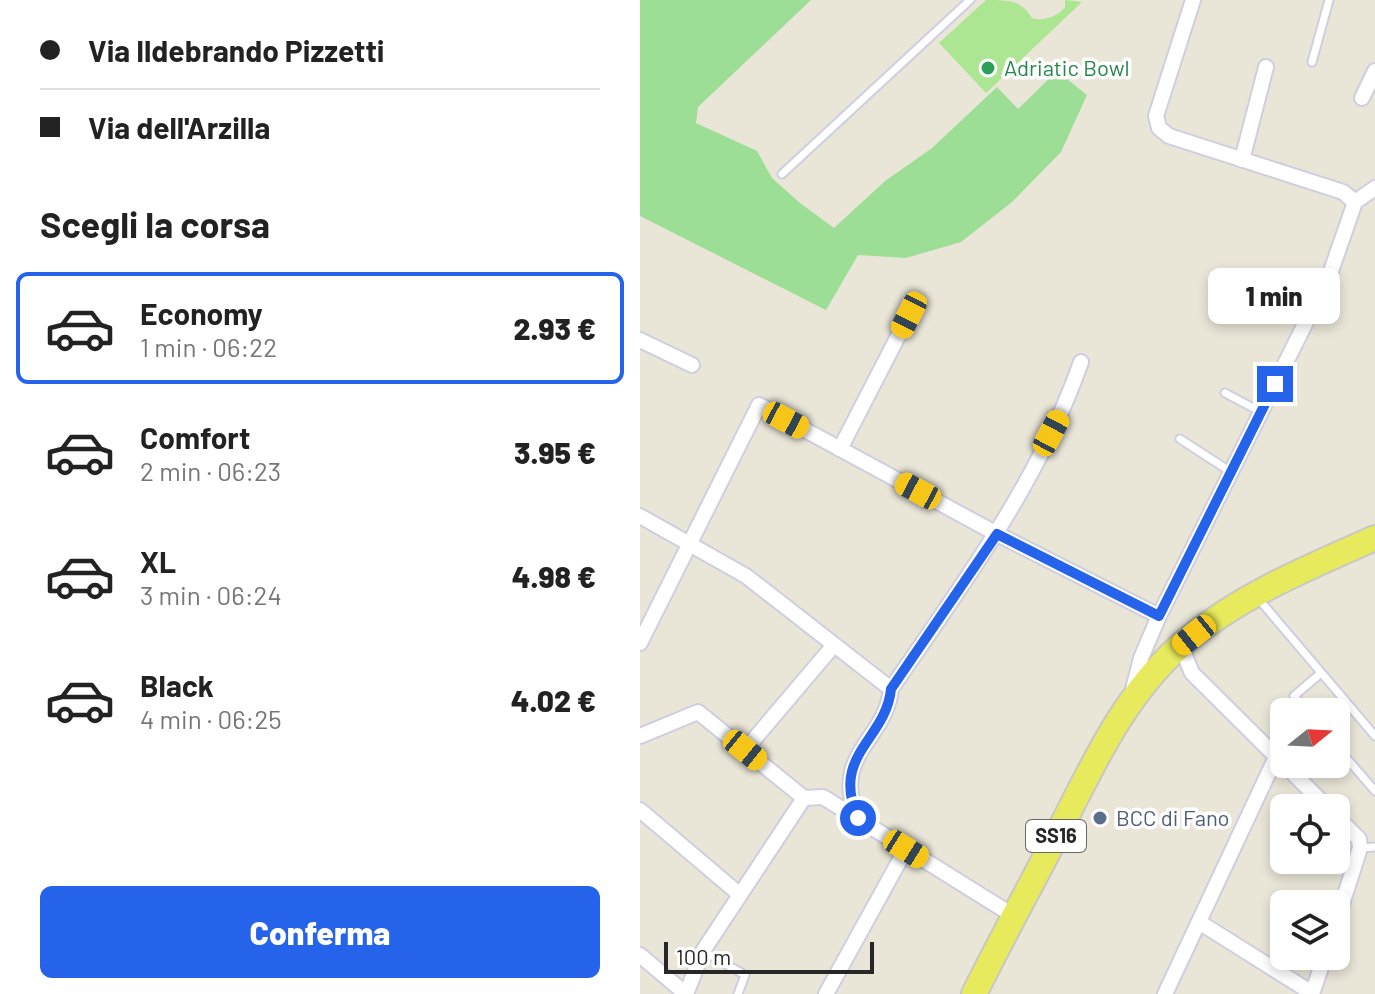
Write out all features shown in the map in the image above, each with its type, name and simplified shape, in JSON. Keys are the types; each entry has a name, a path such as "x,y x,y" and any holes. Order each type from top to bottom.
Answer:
{"main road":[{"name":"SS16","path":"974,994 1102,746 1131,701 1161,665 1216,618 1255,594 1375,538"}],"street":[{"path":"1193,0 1156,116 1159,128 1169,136 1343,192 1355,202"},
{"path":"1242,160 1266,67"},
{"path":"1362,98 1375,71"},
{"path":"1131,701 1141,658 1159,616 1330,274 1355,202 1375,188"},
{"path":"840,449 909,315"},
{"path":"640,340 692,365"},
{"path":"858,818 852,805 849,782 859,754 890,701 891,689 997,534 1065,408 1081,362"},
{"path":"640,643 759,405 997,534 1159,616"},
{"path":"640,516 746,576 891,689"},
{"path":"745,750 834,645"},
{"path":"1181,646 1192,673 1270,751"},
{"path":"1161,665 1192,673"},
{"path":"640,736 698,712 804,798 823,797 1014,916"},
{"path":"1165,994 1270,770"},
{"path":"1297,778 1314,794"},
{"path":"640,955 686,994 703,951 804,798"},
{"path":"640,810 739,894"},
{"path":"1350,830 1368,848 1350,890"},
{"path":"826,994 906,849"},
{"path":"1199,922 1312,993 1320,970"}],"lane":[{"path":"782,174 970,0"},
{"path":"1312,62 1329,0"},
{"path":"1225,393 1261,412"},
{"path":"1180,439 1231,472"},
{"path":"1255,594 1375,736"},
{"path":"1296,698 1294,696 1321,673"},
{"path":"1350,762 1375,791"},
{"path":"703,951 745,975 738,994"}],"green space":[{"path":"640,0 811,0 698,107 696,123 757,151 772,178 834,228 885,181 932,148 997,87 1018,109 1057,71 1087,95 1061,152 1012,202 961,242 906,258 858,255 826,310 640,216"},
{"name":"Adriatic Bowl","path":"986,0 1014,2 1032,18 1041,19 1058,13 1065,7 1065,0 1082,2 986,93 939,43"}],"place":[{"name":"Adriatic Bowl","path":"988,68"},
{"name":"BCC di Fano","path":"1100,818"}],"route":[{"path":"858,818 852,805 849,782 859,754 890,701 891,689 997,534 1159,616 1275,384"}]}
